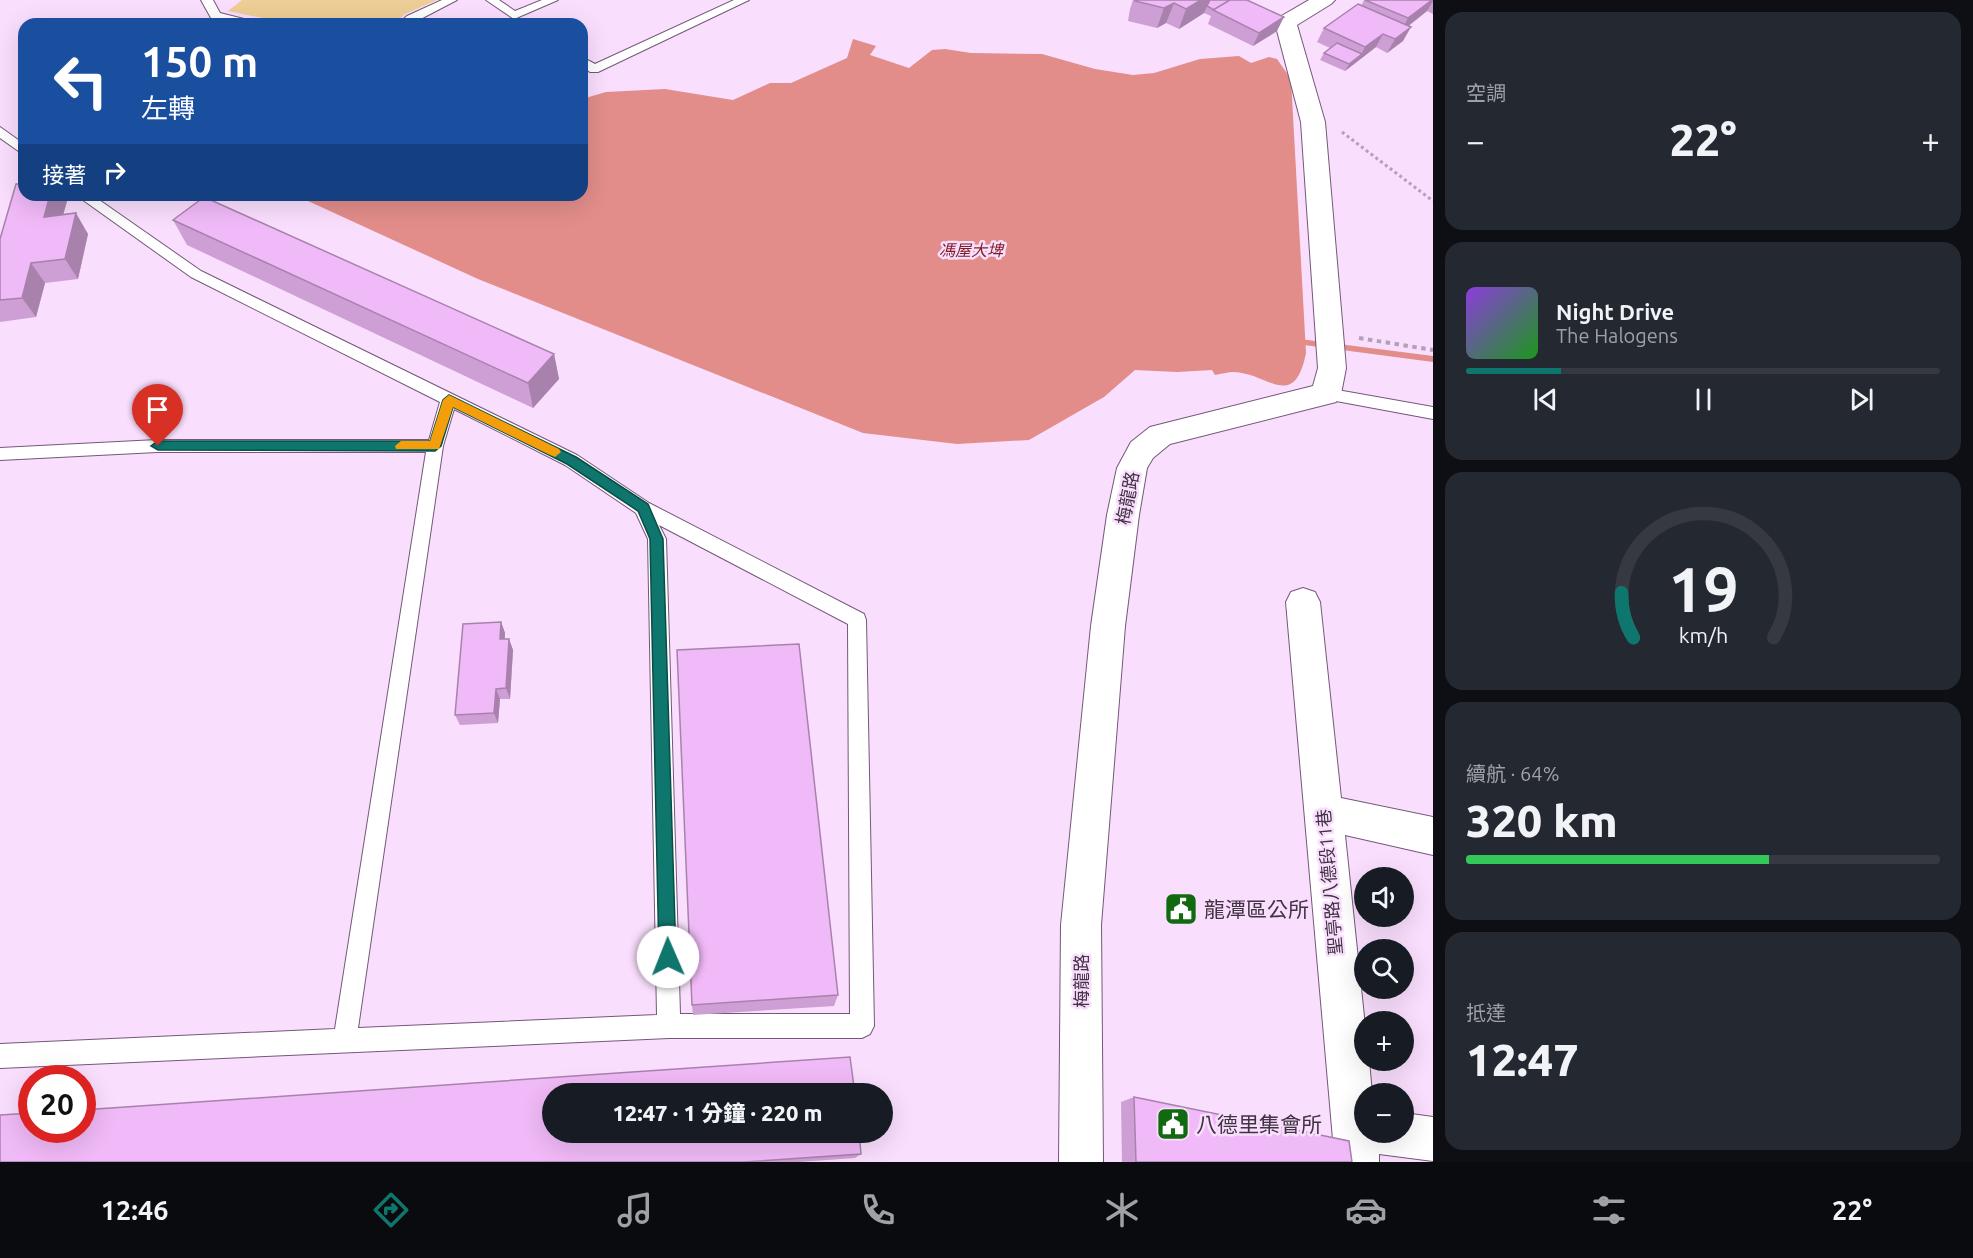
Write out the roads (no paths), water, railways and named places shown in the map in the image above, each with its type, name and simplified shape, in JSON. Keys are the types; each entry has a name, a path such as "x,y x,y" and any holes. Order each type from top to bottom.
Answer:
{"street":[{"path":"1324,0 1276,19 1313,122 1332,368 1326,394"},
{"name":"梅龍路","path":"1081,1162 1081,925 1108,626 1123,515 1132,468 1142,450 1161,435 1326,394"},
{"name":"聖亭路八德段11巷","path":"1303,602 1323,812 1356,1083"},
{"path":"1323,812 1433,836"},
{"path":"1414,1139 1433,1139"}],"lane":[{"path":"207,0 215,16 224,18"},
{"path":"411,18 451,0"},
{"path":"492,0 517,18"},
{"path":"514,16 552,0"},
{"path":"588,65 594,69 743,0"},
{"path":"0,131 18,146"},
{"path":"0,1056 669,1026 862,1026 856,620 643,508 571,460 196,274 92,201"},
{"path":"1326,394 1433,413"},
{"path":"345,1040 435,446 449,400"},
{"path":"0,454 158,446 435,446"},
{"path":"643,508 657,539 669,1026"}],"water":[{"name":"馮屋大埤","path":"853,39 876,46 870,55 909,68 932,50 945,49 971,53 1042,54 1095,69 1133,75 1154,73 1200,59 1239,56 1251,63 1269,57 1277,59 1291,79 1306,353 1301,371 1294,381 1287,385 1278,385 1234,372 1215,375 1212,370 1177,372 1135,370 1104,397 1029,440 957,444 863,433 478,279 308,201 588,201 588,97 606,92 665,89 733,100 770,83 791,83 847,58"}],"waterway":[{"path":"1292,341 1433,359"}],"place":[{"name":"龍潭區公所","path":"1181,909"},
{"name":"八德里集會所","path":"1173,1124"}]}
